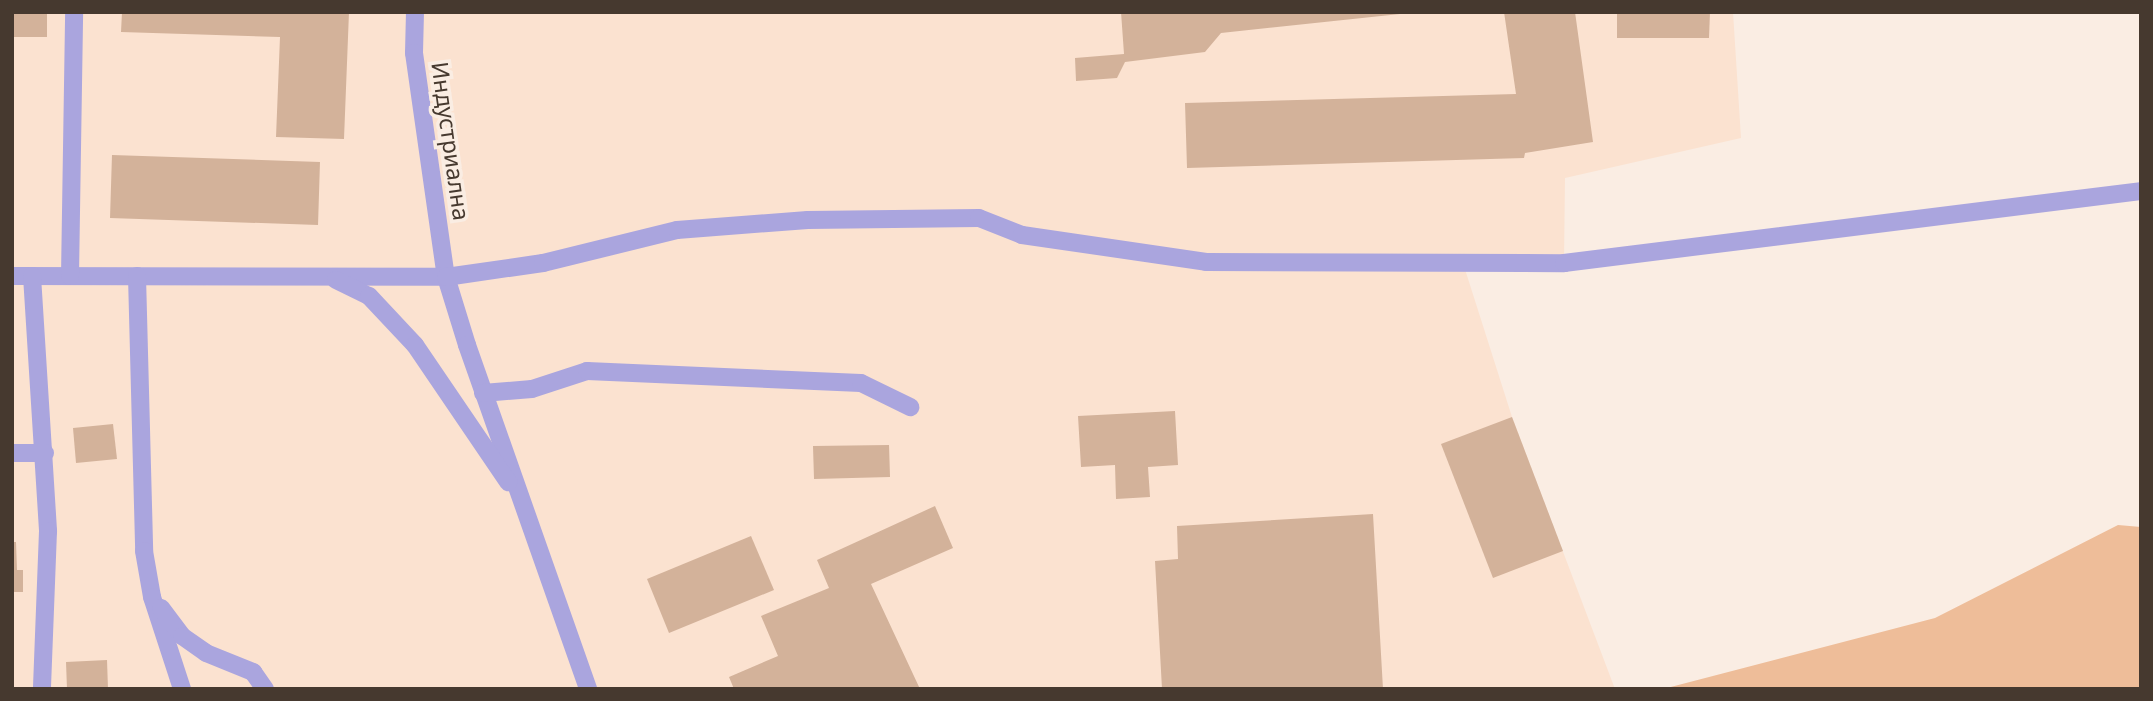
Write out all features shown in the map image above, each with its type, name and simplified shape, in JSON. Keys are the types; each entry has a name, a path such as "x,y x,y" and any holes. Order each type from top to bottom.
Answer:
{"street":[{"path":"70,276 75,12"},
{"name":"Индустриална","path":"415,12 414,53 446,277 522,502"},
{"path":"12,276 446,277 543,263 677,230 782,222 979,218 1022,234 1206,262 1564,263 2141,191"},
{"path":"32,276 48,531 42,689"},
{"path":"137,276 144,551 152,597 182,689"},
{"path":"330,277 369,296 415,345 522,502 588,689"},
{"path":"483,393 532,389 587,371 861,383 910,407"},
{"path":"12,453 45,453"},
{"path":"152,597 182,636 206,653 253,672 265,689"}],"shaded area":[{"path":"12,12 1733,12 1741,138 1565,178 1564,263 1463,263 1512,417 1615,689 12,689"},
{"path":"2118,525 2141,527 2141,689 1663,689 1935,618"}],"building":[{"path":"12,12 47,12 47,37 12,37"},
{"path":"122,12 349,12 344,139 276,137 280,37 121,32"},
{"path":"1121,12 1400,14 1221,33 1205,52 1125,62 1117,78 1076,81 1075,58 1124,54"},
{"path":"1504,12 1575,12 1593,142 1525,153 1524,158 1187,168 1185,103 1516,94"},
{"path":"1617,12 1710,12 1709,38 1617,38"},
{"path":"112,155 320,162 318,225 110,218"},
{"path":"1175,411 1178,465 1148,467 1150,497 1116,499 1115,465 1081,467 1078,416"},
{"path":"1512,417 1563,551 1493,578 1441,444"},
{"path":"113,424 117,459 76,463 73,428"},
{"path":"889,445 890,477 814,479 813,446"},
{"path":"935,506 953,548 871,584 920,689 734,689 729,677 778,656 761,616 829,588 817,560"},
{"path":"1373,514 1383,689 1162,689 1155,561 1178,559 1177,526"},
{"path":"751,536 774,590 669,633 647,579"},
{"path":"12,542 16,542 17,570 23,570 23,592 12,592"},
{"path":"107,660 108,689 67,689 66,662"}]}
